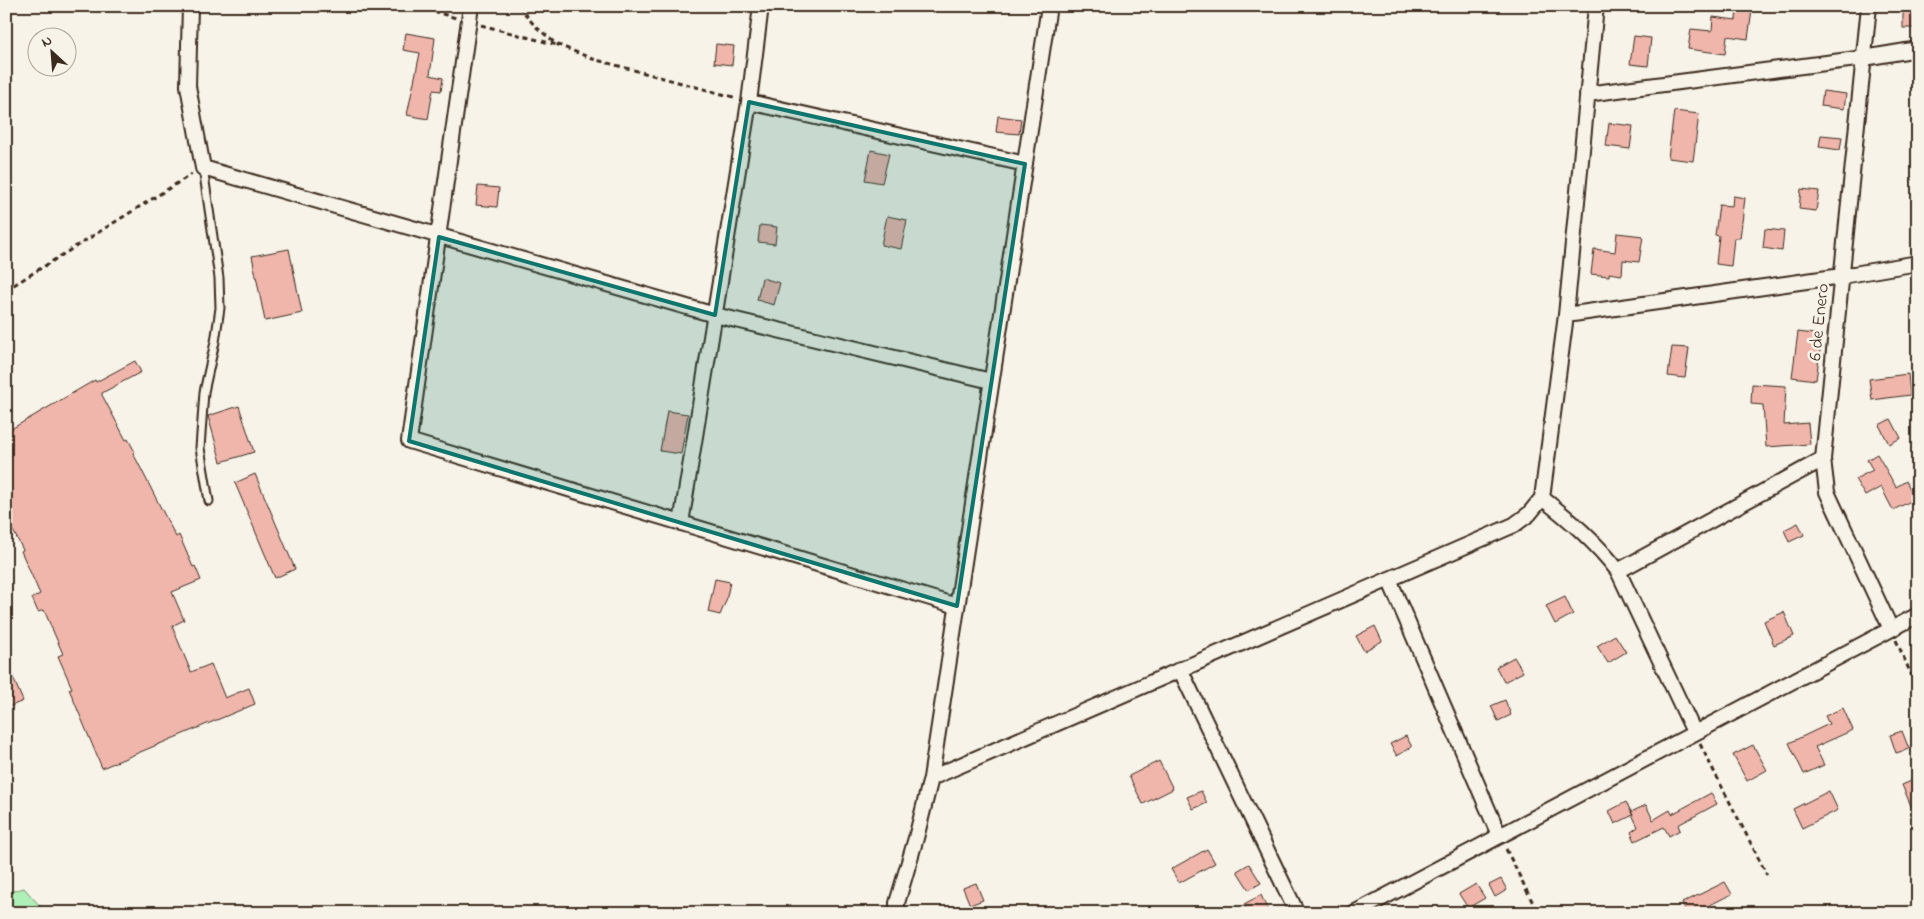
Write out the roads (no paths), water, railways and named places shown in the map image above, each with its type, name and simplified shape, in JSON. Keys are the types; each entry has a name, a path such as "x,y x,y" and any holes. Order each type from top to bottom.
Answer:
{"street":[{"path":"190,6 188,86 203,168 715,315 992,380"},
{"path":"472,6 409,441 957,606"},
{"path":"681,523 749,102 762,6"},
{"path":"897,913 897,903 931,778 1049,6"},
{"path":"931,778 1514,526 1529,514 1542,498 1566,315 1596,6"},
{"name":"6 de Enero","path":"1869,6 1823,460 1827,492 1891,629"},
{"path":"1587,94 1864,58 1918,49"},
{"path":"749,102 1025,164"},
{"path":"1566,315 1842,276 1918,263"},
{"path":"1618,571 1823,460"},
{"path":"1542,498 1574,523 1602,550 1618,571 1694,732"},
{"path":"1389,579 1499,835"},
{"path":"1354,913 1918,615"},
{"path":"1180,669 1297,913"}],"lane":[{"path":"203,168 216,251 220,300 215,342 204,392 200,448 209,500"}]}
